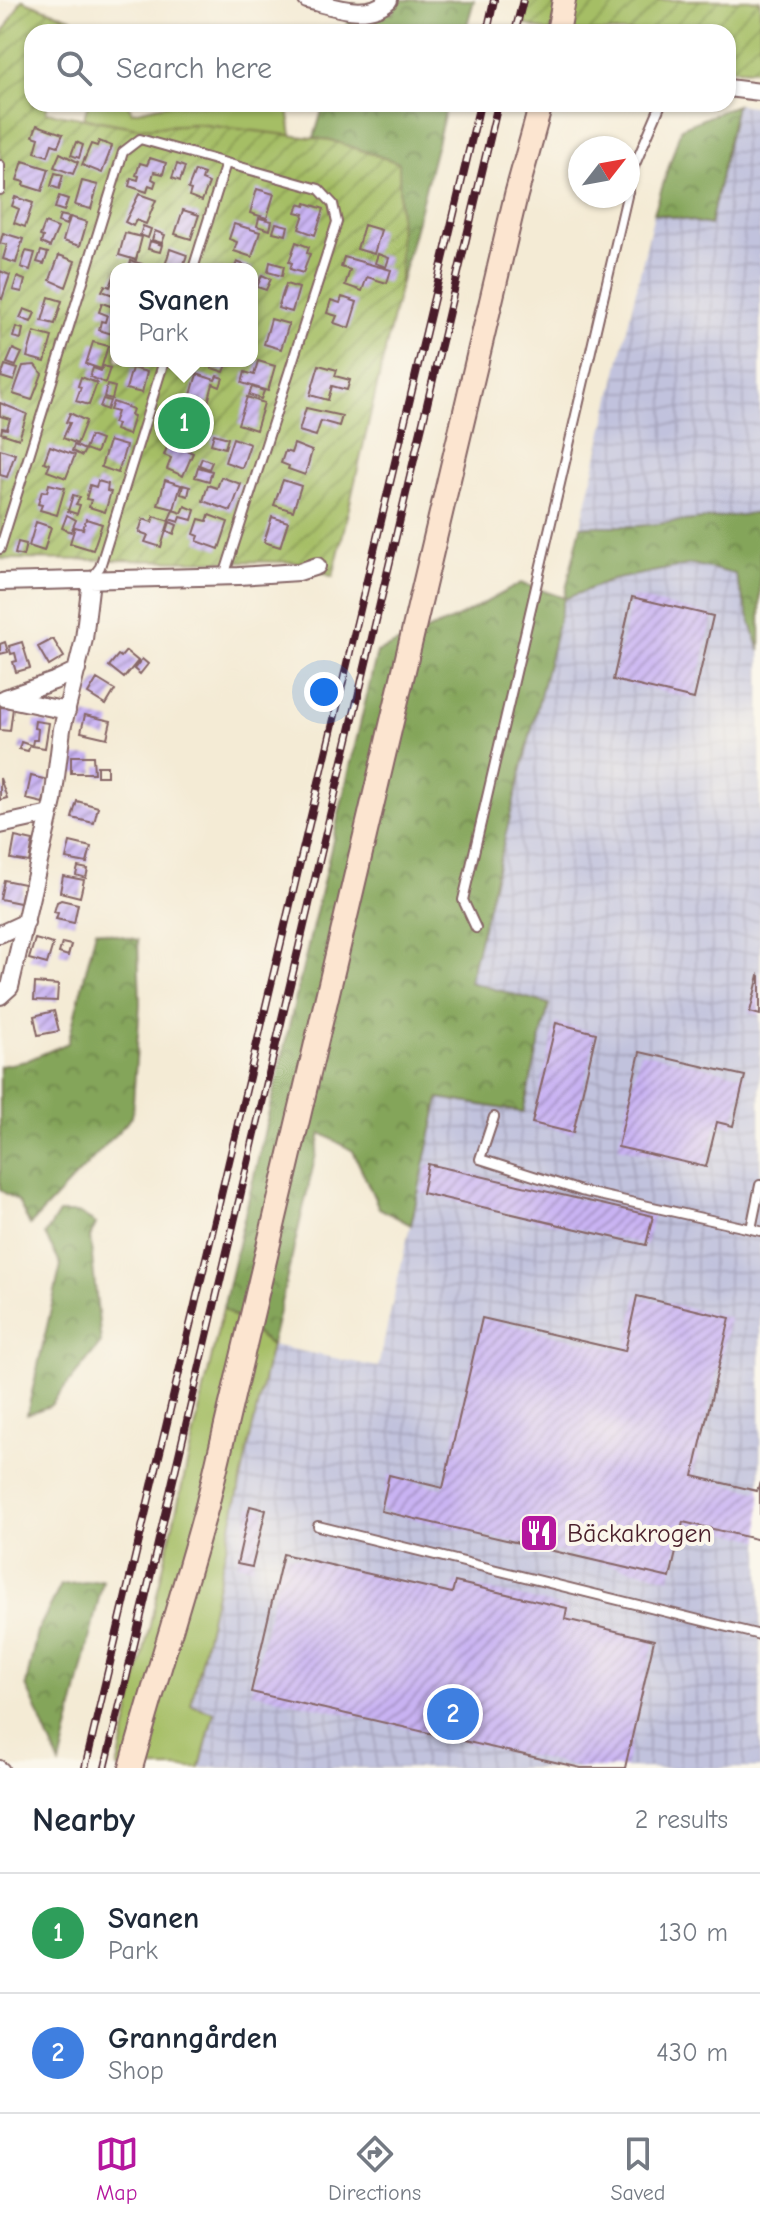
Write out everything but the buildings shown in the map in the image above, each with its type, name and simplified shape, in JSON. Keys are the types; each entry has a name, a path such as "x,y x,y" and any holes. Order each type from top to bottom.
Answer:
{"main road":[{"path":"560,24 564,0"},
{"path":"131,1768 207,1506 516,195 539,112"}],"street":[{"path":"307,0 359,11 374,10 389,0"},
{"path":"736,89 760,92"},
{"path":"0,582 224,576 299,572 317,566"},
{"path":"0,996 10,987 50,814 62,729 77,670 91,580"},
{"path":"2,698 77,670"},
{"path":"2,698 67,711"},
{"path":"0,825 50,814"},
{"path":"0,934 26,922"}],"lane":[{"path":"640,153 658,112"},
{"path":"0,549 123,152 140,139 319,189 333,204 337,222 224,576"},
{"path":"195,263 226,163"},
{"path":"0,165 0,190"},
{"path":"476,928 463,900 625,208"},
{"path":"91,580 100,567 162,367"},
{"path":"494,1117 480,1159 581,1191 756,1230 760,1185"},
{"path":"318,1526 760,1635"}],"shaded area":[{"path":"736,104 760,107 760,513 638,526 581,526 654,213 710,225"},
{"path":"692,564 735,574 760,651 760,1768 200,1768 214,1713 191,1706 271,1345 378,1367 439,1098 523,1112 469,982 564,598 612,580"}],"green space":[{"path":"22,0 73,19 72,24 24,24 24,112 46,112 139,128 196,124 330,140 399,163 400,286 333,577 294,562 0,559 0,38"},
{"path":"397,0 474,0 467,24 347,24 353,4 393,13"},
{"path":"528,0 760,0 760,70 736,69 736,24 522,23"},
{"path":"86,112 289,112 292,136 196,124 139,128 84,118"},
{"path":"322,112 445,112 400,286 399,163 330,140 314,138"},
{"path":"719,112 734,112 710,225 654,213 681,128"},
{"path":"760,513 760,651 735,574 692,564 612,580 564,599 469,982 549,1004 523,1112 439,1098 411,1225 379,1208 353,1151 321,1133 271,1345 223,1308 377,652 459,617 521,583 564,598 581,526 638,526"},
{"path":"96,930 138,940 140,1004 132,1117 30,1225 18,1201 0,1190 0,1066 26,1061 68,1043"},
{"path":"59,1213 78,1213 96,1224 90,1237 101,1343 50,1406 27,1414 61,1265 45,1235"},
{"path":"223,1308 271,1345 191,1705 214,1712 200,1768 117,1768"},
{"path":"103,1580 60,1765 26,1685 37,1632 61,1585"}],"railway":[{"path":"489,24 494,0"},
{"path":"517,24 523,0"},
{"path":"85,1768 478,112"},
{"path":"105,1768 496,112"}],"place":[{"name":"Svanen","path":"184,423"},
{"name":"Bäckakrogen","path":"539,1533"},
{"name":"Granngården","path":"453,1714"}]}
